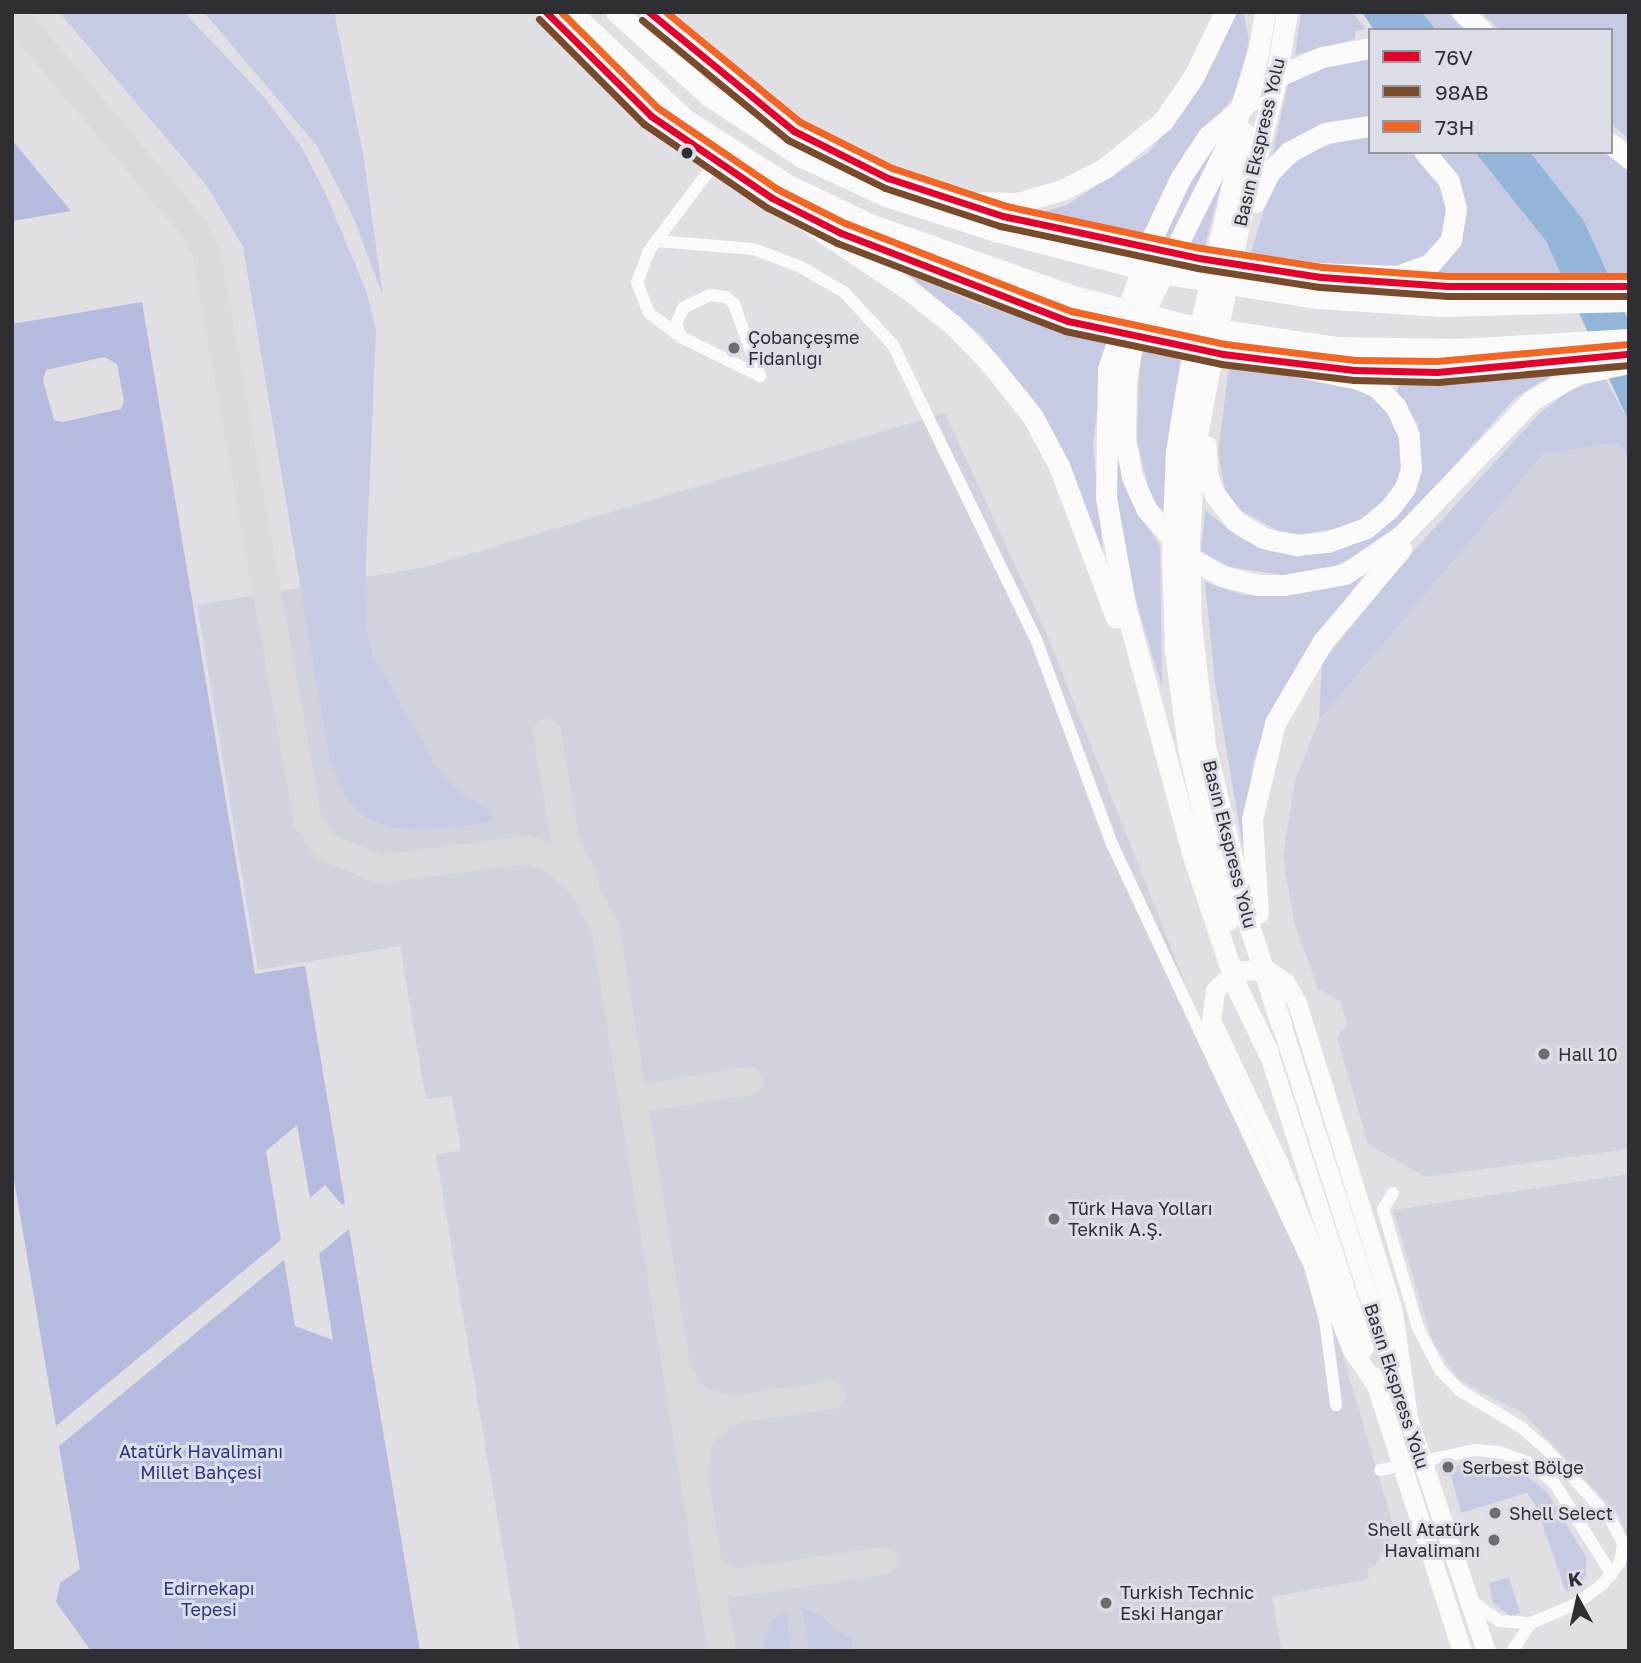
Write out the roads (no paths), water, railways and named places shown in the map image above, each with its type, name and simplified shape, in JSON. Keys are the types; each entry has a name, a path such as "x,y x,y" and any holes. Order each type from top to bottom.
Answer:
{"highway":[{"path":"571,12 613,56 685,119 788,185 872,225 1077,297 1188,325 1284,341 1398,349 1629,339"},
{"path":"616,12 709,96 802,157 918,208 1094,258 1190,280 1279,293 1442,306 1629,301"},
{"path":"631,12 719,86 794,131"},
{"path":"920,189 973,202 1017,203 1062,190 1105,168 1163,121 1194,76 1225,12"},
{"name":"Basın Ekspress Yolu","path":"1265,12 1186,388 1175,475 1172,602 1195,792 1268,1052"},
{"name":"Basın Ekspress Yolu","path":"1281,1024 1220,819 1195,668 1189,584 1191,484 1210,374 1235,253 1274,89 1287,12"},
{"path":"1462,12 1479,28"},
{"path":"1268,1052 1251,1024 1212,915 1151,704 1117,567 1105,498 1108,369 1152,238 1181,177 1208,136 1247,99 1282,75 1321,57 1368,48"},
{"path":"1257,55 1232,135 1161,272 1132,347 1125,440 1132,477 1146,509 1189,557 1222,576 1285,585 1345,574 1390,547 1462,474 1510,419 1554,385 1592,369 1629,363"},
{"path":"1235,253 1260,187 1279,161 1325,133 1368,126"},
{"path":"1613,146 1629,158"},
{"path":"1284,272 1397,276 1430,264 1451,240 1456,208 1444,171 1427,154"},
{"path":"772,198 905,287 953,325 1033,417 1064,478 1131,662 1151,704"},
{"path":"1210,374 1206,465 1223,509 1248,530 1281,543 1310,545 1348,536 1379,518 1405,488 1411,453 1403,419 1377,387 1285,364"},
{"path":"1281,1024 1256,907 1251,859 1255,794 1267,745 1287,700 1323,641 1440,506 1462,474"}],"main road":[{"path":"546,12 629,97 715,163 772,198 852,237 1068,321 1139,339 1285,364 1437,372 1629,354"},
{"path":"649,12 794,131 920,189 1003,216 1284,272 1448,286 1629,286"},
{"path":"1377,1387 1352,1350 1279,1164 1212,1020 1211,1005 1215,990 1237,970 1261,968 1286,983 1315,1061 1393,1312 1409,1423"},
{"name":"Basın Ekspress Yolu","path":"1281,1024 1465,1596 1486,1651"},
{"name":"Basın Ekspress Yolu","path":"1268,1052 1462,1651"}],"street":[{"path":"681,337 676,324 683,308 710,295 726,296 733,304 760,376 681,337 649,313 637,282 639,267 715,163"},
{"path":"657,241 754,249 801,267 844,292 893,345 1036,639 1112,844 1310,1267 1325,1320 1336,1405"},
{"path":"1393,1194 1383,1209 1418,1328 1430,1354 1459,1390 1532,1436 1610,1518 1623,1544 1612,1575 1590,1595 1531,1623 1499,1621 1465,1596"},
{"path":"1380,1470 1450,1453 1500,1452 1544,1472 1612,1575"},
{"path":"1513,1651 1531,1623"}],"place":[{"name":"Çobançeşme Fidanlığı","path":"734,348"},
{"name":"Hall 10","path":"1544,1054"},
{"name":"Türk Hava Yolları Teknik A.Ş.","path":"1054,1219"},
{"name":"Serbest Bölge","path":"1448,1467"},
{"name":"Shell Select","path":"1495,1513"},
{"name":"Shell Atatürk Havalimanı","path":"1494,1540"},
{"name":"Turkish Technic Eski Hangar","path":"1106,1603"}],"park label":[{"name":"Atatürk Havalimanı Millet Bahçesi","path":"201,1462"},
{"name":"Edirnekapı Tepesi","path":"209,1599"}]}
